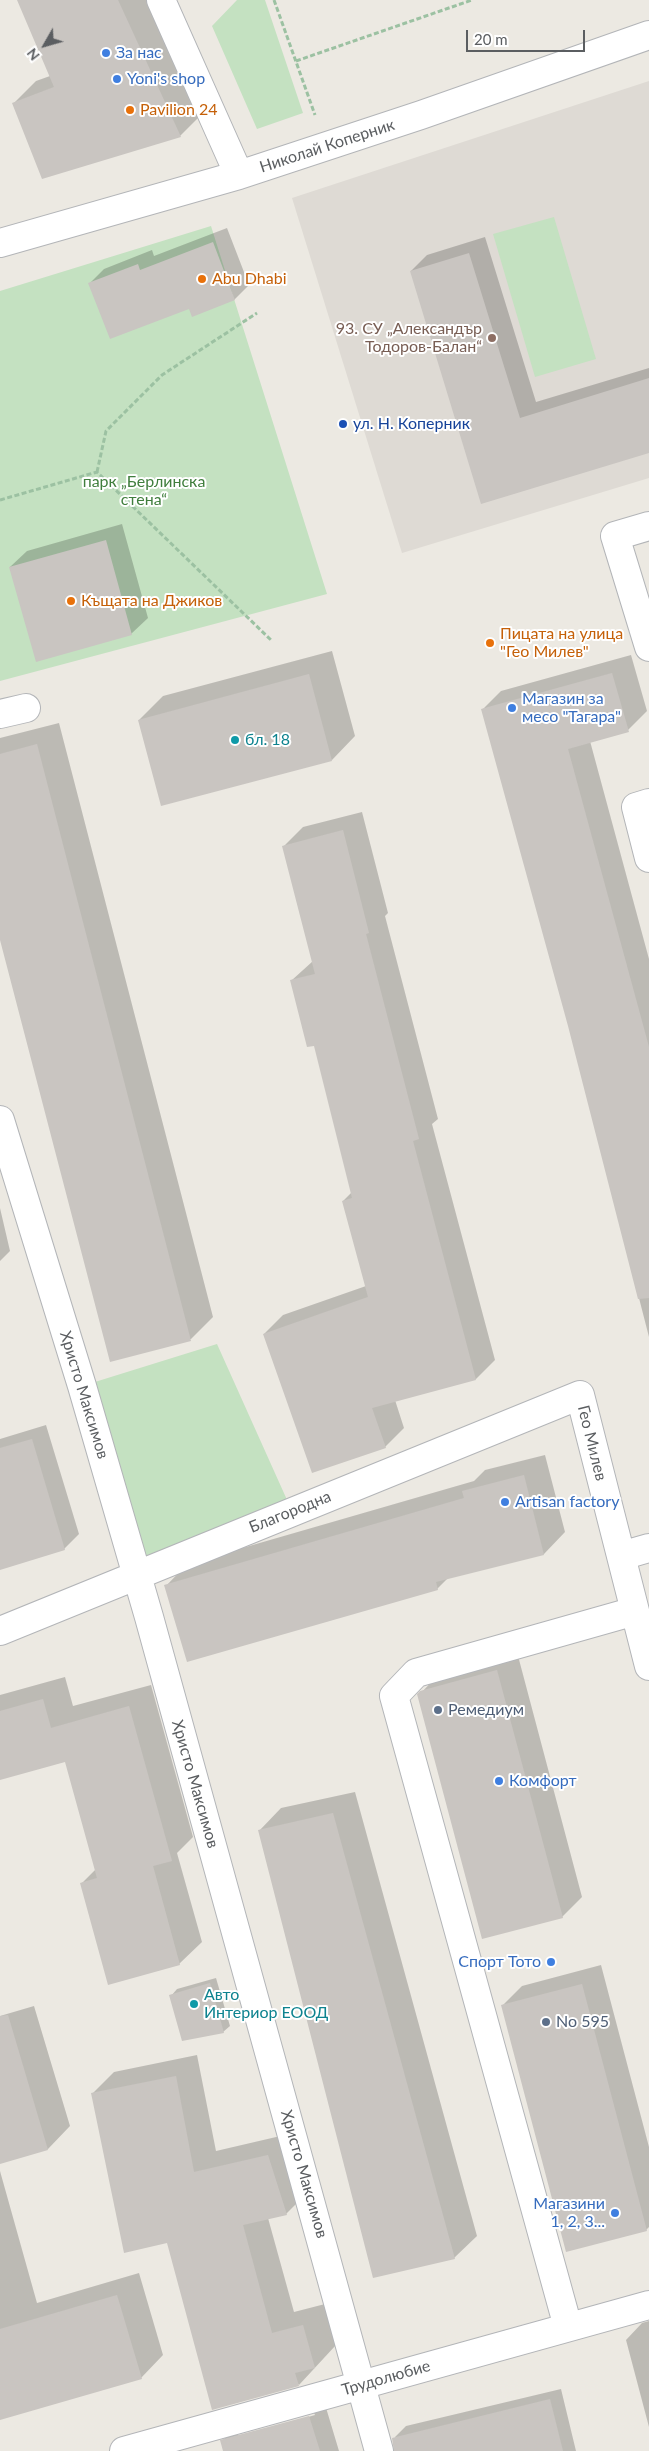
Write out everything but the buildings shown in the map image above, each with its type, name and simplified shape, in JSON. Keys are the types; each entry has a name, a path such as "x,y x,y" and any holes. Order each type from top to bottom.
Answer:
{"street":[{"path":"161,0 239,175"},
{"name":"Николай Коперник","path":"0,243 239,175 421,115 649,35"},
{"path":"649,526 615,536 649,647"},
{"path":"642,805 649,858"},
{"name":"Христо Максимов","path":"0,1120 137,1575 379,2451"},
{"name":"Благородна","path":"0,1631 580,1395"},
{"name":"Гео Милев","path":"580,1395 649,1666"},
{"path":"621,1556 649,1548"},
{"path":"568,2328 394,1696 416,1673 635,1611"},
{"name":"Трудолюбие","path":"124,2451 649,2305"}],"path":[{"path":"274,0 316,118"},
{"path":"296,61 472,0"},
{"path":"97,472 106,431 162,375 257,313"},
{"path":"0,500 97,472"},
{"path":"97,472 271,640"}],"shaded area":[{"name":"93. СУ „Александър Тодоров-Балан“","path":"649,81 649,478 402,553 292,198"}],"green space":[{"path":"237,0 265,0 303,113 257,129 212,26"},
{"path":"554,217 596,359 535,377 493,234"},
{"name":"парк „Берлинска стена“","path":"211,226 327,594 0,681 0,291"},
{"path":"217,1344 292,1511 137,1575 82,1386"}],"place":[{"name":"За нас","path":"106,53"},
{"name":"Yoni's shop","path":"117,79"},
{"name":"Pavilion 24","path":"130,110"},
{"name":"Abu Dhabi","path":"202,279"},
{"name":"93. СУ „Александър Тодоров-Балан“","path":"492,338"},
{"name":"ул. Н. Коперник","path":"343,424"},
{"name":"Къщата на Джиков","path":"71,601"},
{"name":"Пицата на улица \"Гео Милев\"","path":"490,643"},
{"name":"Магазин за месо \"Тагара\"","path":"512,708"},
{"name":"бл. 18","path":"235,740"},
{"name":"Artisan factory","path":"505,1502"},
{"name":"Ремедиум","path":"438,1710"},
{"name":"Комфорт","path":"499,1781"},
{"name":"Спорт Тото","path":"551,1962"},
{"name":"Авто Интериор ЕООД","path":"194,2004"},
{"name":"No 595","path":"546,2022"},
{"name":"Магазини 1, 2, 3...","path":"615,2213"}]}
